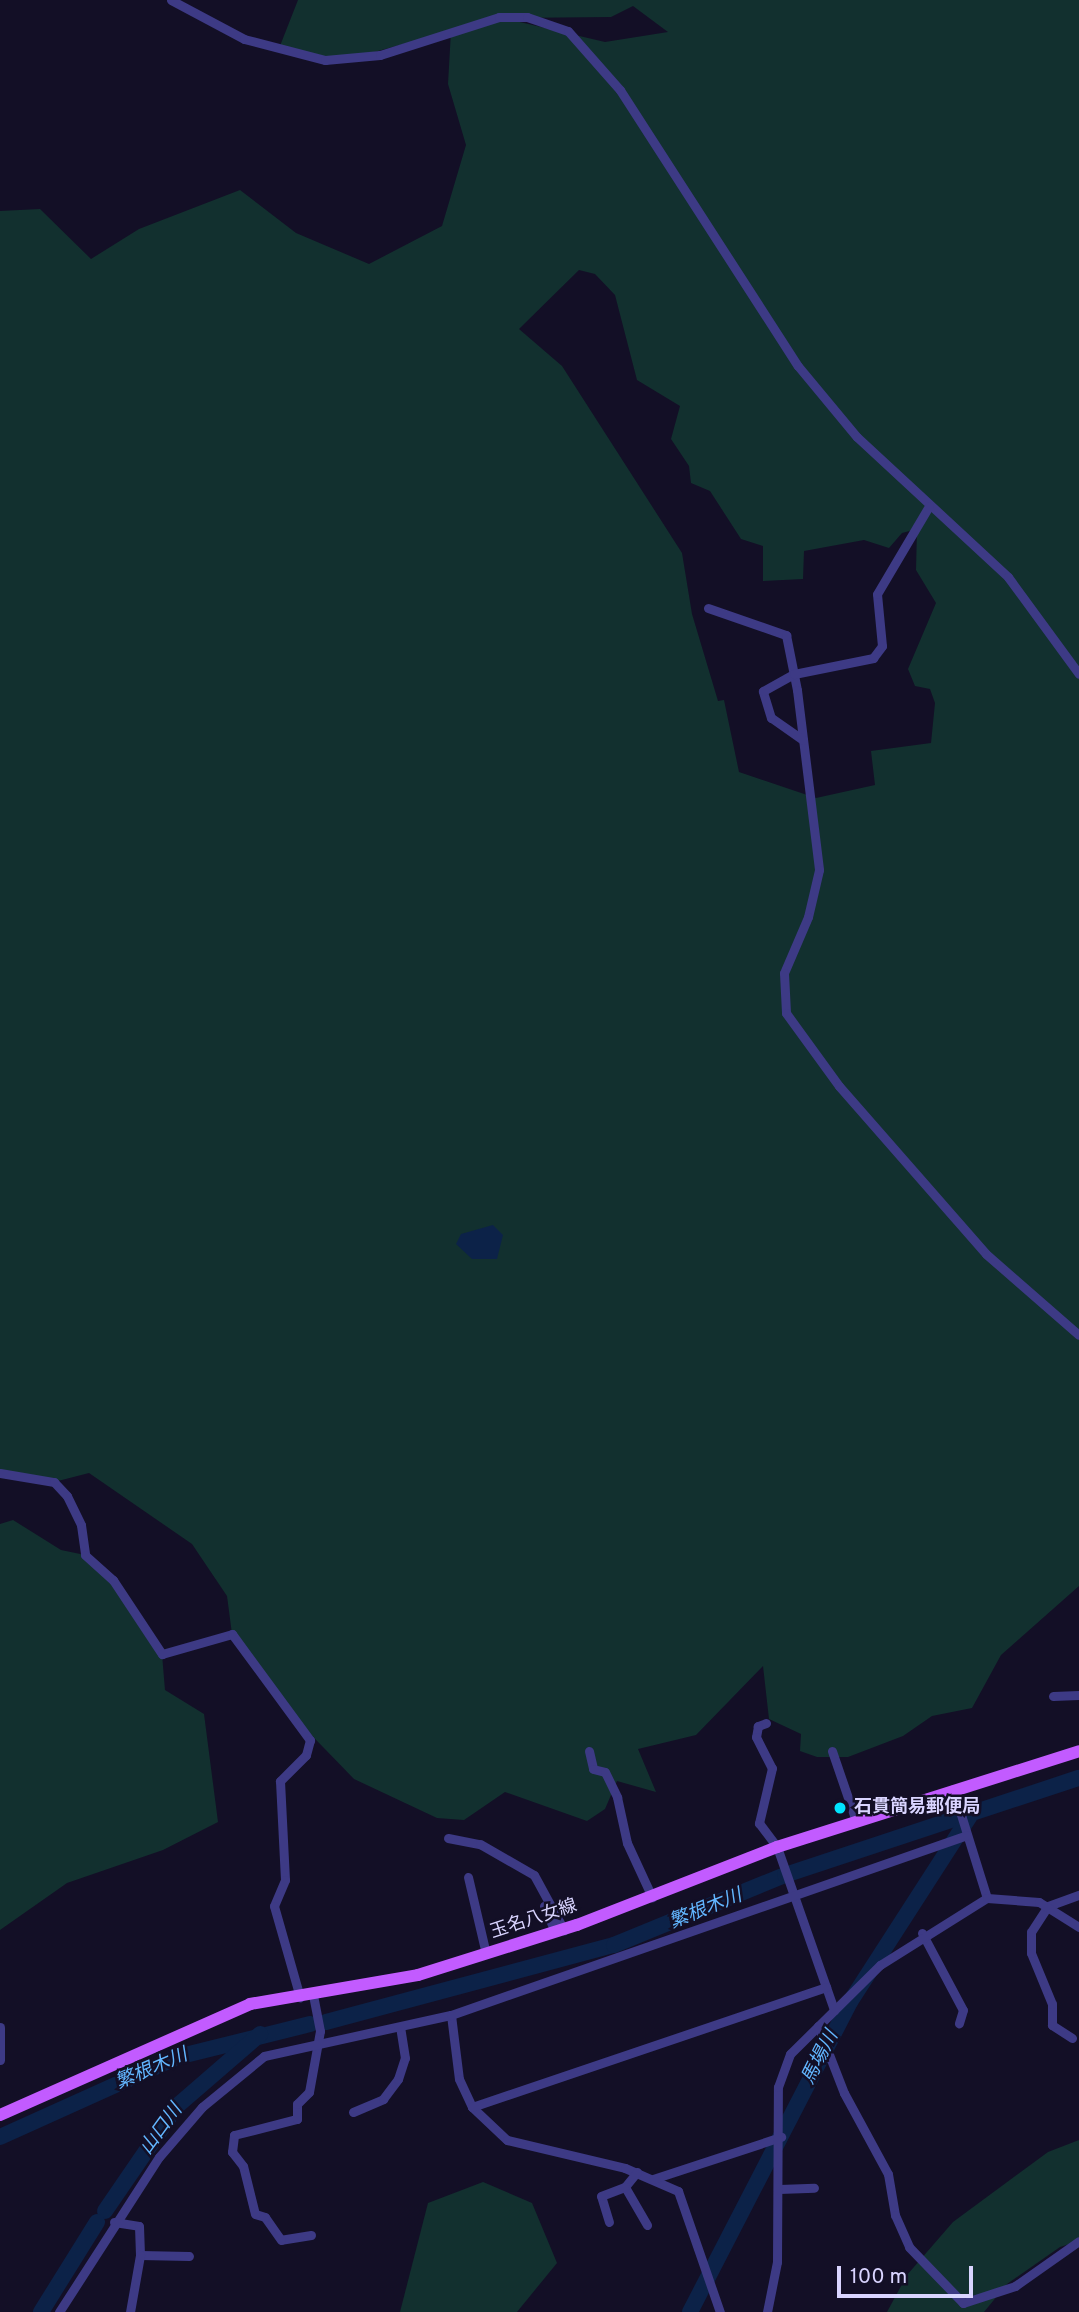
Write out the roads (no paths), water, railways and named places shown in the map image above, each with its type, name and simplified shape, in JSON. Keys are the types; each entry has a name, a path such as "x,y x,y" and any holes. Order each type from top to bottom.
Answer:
{"main road":[{"name":"玉名八女線","path":"0,2115 250,2004 418,1975 559,1931 652,1898 777,1847 1079,1751"}],"street":[{"path":"171,0 244,39 325,60 380,55 499,17 527,17 568,31 620,90 798,366 857,437 1015,586 1079,674"},
{"path":"803,740 771,718 763,691 794,674 873,658 882,646 877,594 929,506"},
{"path":"708,608 786,635 794,674 819,870 808,917 784,973 786,1013 839,1086 986,1254 1079,1335"},
{"path":"0,1473 54,1482 66,1496 81,1525 85,1555 113,1580 162,1654 232,1634 310,1740 306,1755 280,1781 285,1880 274,1906 307,1996 317,2046 297,2119 234,2135 232,2152 243,2166 255,2214 265,2217 281,2240 311,2235"},
{"path":"1053,1696 1079,1695"},
{"path":"766,1723 758,1726 757,1737 772,1768 759,1823 777,1847 834,2010"},
{"path":"589,1751 593,1769 605,1772 617,1797 627,1843 652,1898"},
{"path":"832,1751 856,1821"},
{"path":"954,1791 987,1898"},
{"path":"58,2312 114,2222 159,2157 240,2072 264,2056 451,2015 967,1835"},
{"path":"448,1838 480,1844 534,1875 559,1931"},
{"path":"468,1877 486,1954"},
{"path":"1072,2038 1052,2025 1049,1990 1031,1954 1031,1932 1048,1906 1079,1895"},
{"path":"766,2312 779,2189 782,2068 834,2010 922,1933 987,1898 1048,1906 1079,1927"},
{"path":"544,1906 559,1931"},
{"path":"922,1933 963,2010 959,2023"},
{"path":"472,2107 826,1987"},
{"path":"451,2015 459,2079 472,2107 507,2140 637,2172 653,2179 684,2201 720,2312"},
{"path":"818,2026 823,2042 888,2174 895,2215 909,2247 963,2303 1015,2286 1079,2241"},
{"path":"0,2027 0,2060"},
{"path":"353,2112 383,2099 398,2079 405,2058 400,2028"},
{"path":"653,2179 780,2137"},
{"path":"609,2222 601,2196 625,2187 637,2172"},
{"path":"625,2187 647,2225"},
{"path":"779,2189 814,2188"},
{"path":"114,2222 139,2226 139,2255 130,2312"},
{"path":"139,2255 188,2256"}],"water":[{"path":"493,1225 503,1235 497,1259 472,1259 456,1244 461,1234"}],"waterway":[{"name":"繁根木川","path":"326,2022 614,1945 785,1875 1079,1778"},
{"name":"馬場川","path":"690,2312 850,2002 971,1814"},
{"name":"繁根木川","path":"0,2137 177,2057 310,2024"},
{"name":"山口川","path":"105,2211 177,2106 260,2034"},
{"name":"山口川","path":"41,2312 97,2222"}],"place":[{"name":"石貫簡易郵便局","path":"840,1808"}]}
